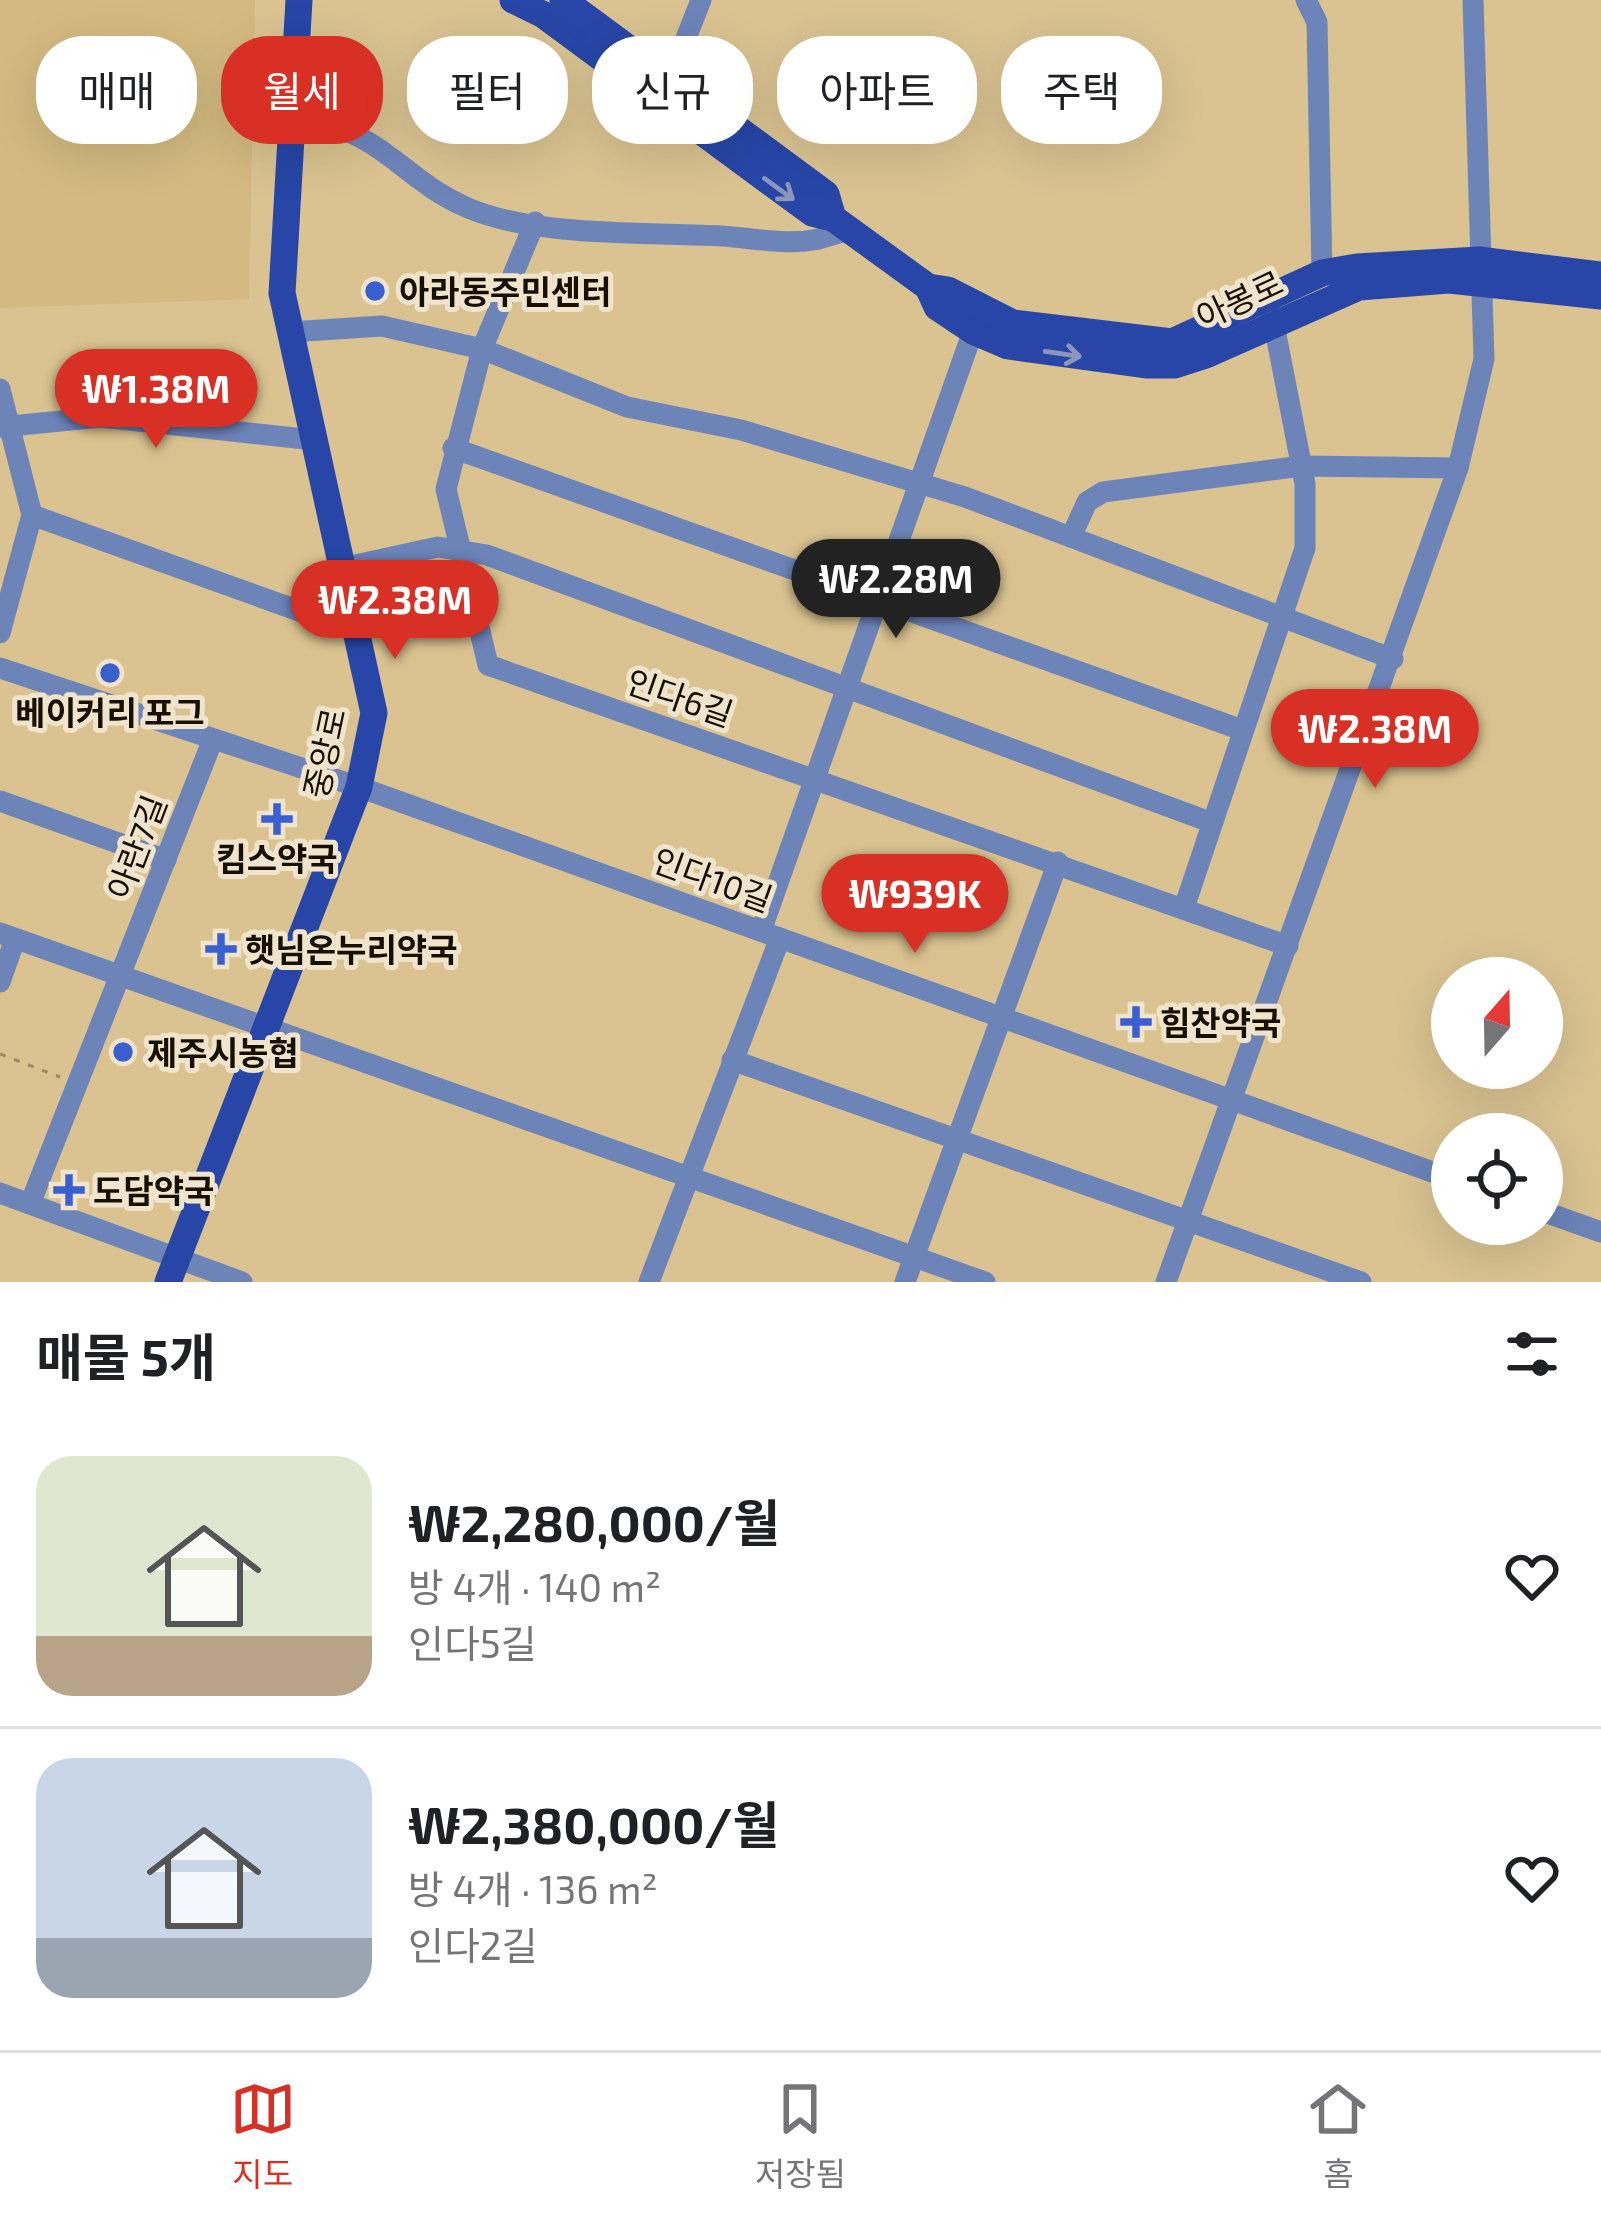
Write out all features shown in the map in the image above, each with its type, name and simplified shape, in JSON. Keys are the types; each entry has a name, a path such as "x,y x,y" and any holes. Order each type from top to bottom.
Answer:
{"main road":[{"name":"중앙로","path":"296,36 298,0"},
{"name":"아봉로","path":"513,0 542,14 812,214 841,224 928,287 948,290 1013,323 1148,342 1196,334 1359,286 1479,271 1601,296"},
{"name":"아봉로","path":"563,0 612,36"},
{"name":"아봉로","path":"753,140 826,194 841,224"},
{"name":"중앙로","path":"172,1269 359,787 374,713 283,293 291,144"},
{"name":"아봉로","path":"928,287 937,307 1008,346 1175,365 1270,310 1322,273 1601,275"}],"street":[{"path":"686,36 700,0"},
{"path":"1306,0 1317,22 1322,273"},
{"path":"1166,1282 1394,659 1458,468 1484,359 1472,0"},
{"path":"377,144 464,206 535,222 810,241 841,224"},
{"name":"인다6길","path":"535,222 482,349 446,489 488,665 1288,946"},
{"path":"1184,908 1305,548 1302,466 1270,310"},
{"path":"290,332 382,326 482,349 627,407 741,430 923,485 1394,659"},
{"path":"649,1282 732,1060 816,780 974,331"},
{"path":"0,388 6,427 32,515 0,633"},
{"path":"6,427 101,417 314,440"},
{"path":"453,448 1242,730"},
{"path":"1071,537 1088,502 1103,492 1302,466 1458,468"},
{"path":"32,515 355,631"},
{"path":"346,567 438,548 487,555 1210,822"},
{"path":"0,668 359,787"},
{"name":"아란7길","path":"30,1204 213,739"},
{"name":"인다10길","path":"359,787 1431,1171"},
{"path":"0,801 166,860"},
{"path":"905,1282 1058,862"},
{"path":"0,982 8,936 985,1282"},
{"path":"732,1060 1361,1282"},
{"path":"0,1193 172,1269 242,1282"},
{"path":"1563,1218 1601,1232"}],"path":[{"path":"0,1054 77,1084"}],"shaded area":[{"path":"0,0 255,0 254,36 221,36 221,144 252,144 249,299 0,308"}],"place":[{"name":"아라동주민센터","path":"375,291"},
{"name":"베이커리 포그","path":"110,673"},
{"name":"킴스약국","path":"277,819"},
{"name":"햇님온누리약국","path":"221,949"},
{"name":"힘찬약국","path":"1136,1022"},
{"name":"제주시농협","path":"123,1052"},
{"name":"도담약국","path":"69,1190"}]}
